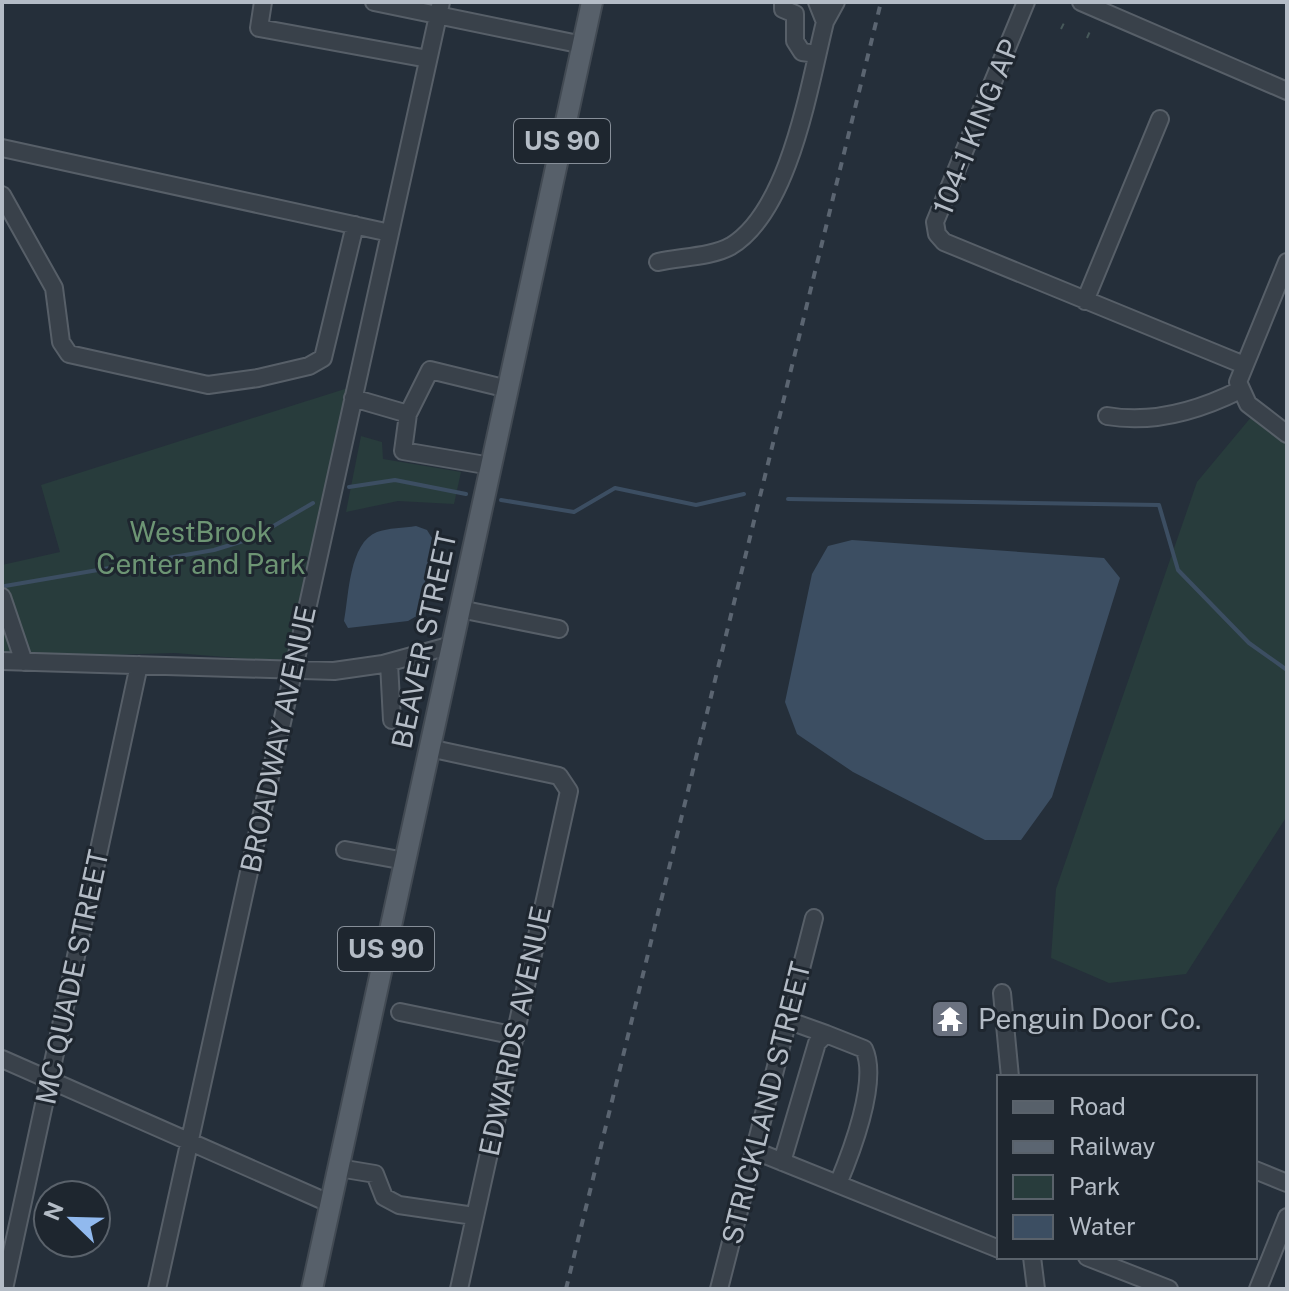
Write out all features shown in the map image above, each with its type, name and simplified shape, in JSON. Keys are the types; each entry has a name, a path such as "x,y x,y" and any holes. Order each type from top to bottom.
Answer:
{"main road":[{"name":"BEAVER STREET","path":"312,1289 592,2"}],"street":[{"path":"263,2 259,28 428,59"},
{"path":"374,2 440,9 583,45"},
{"path":"783,2 783,9 795,14 795,41 802,52 817,54"},
{"path":"817,2 825,22"},
{"path":"658,262 729,247 761,220 787,162 825,22 836,2"},
{"name":"104-1 KING AP","path":"1026,2 935,222 937,234 944,242 1085,301"},
{"path":"1081,2 1287,91"},
{"name":"BROADWAY AVENUE","path":"157,1289 440,9"},
{"path":"1160,119 1085,301 1244,365"},
{"path":"2,148 390,233"},
{"path":"2,195 54,288 63,349 79,357 208,385 271,375 309,366 323,358 355,225"},
{"path":"1287,262 1238,382 1248,404 1287,434"},
{"path":"491,466 403,451 408,414 430,370 508,389"},
{"path":"1107,416 1149,419 1205,406 1240,390"},
{"path":"353,398 408,414"},
{"path":"3,605 24,662"},
{"path":"460,609 559,629"},
{"path":"2,661 334,671 389,663 452,645"},
{"path":"389,663 392,720"},
{"name":"MC QUADE STREET","path":"4,1289 139,665"},
{"name":"EDWARDS AVENUE","path":"429,748 559,776 569,791 459,1289"},
{"path":"345,850 405,861"},
{"name":"STRICKLAND STREET","path":"719,1289 814,918"},
{"path":"1002,993 1014,1075"},
{"path":"400,1012 516,1036"},
{"path":"787,1020 864,1049 868,1059 856,1143 838,1184"},
{"path":"782,1162 817,1043 826,1034"},
{"path":"2,1059 331,1204"},
{"path":"753,1150 997,1248"},
{"path":"339,1168 375,1174 384,1197 399,1205 474,1216"},
{"path":"1257,1171 1287,1183"},
{"path":"1258,1289 1287,1217"},
{"path":"1027,1259 1036,1289"},
{"path":"1092,1259 1169,1289"}],"path":[{"path":"1061,29 1066,19"},
{"path":"1087,38 1091,29"}],"green space":[{"name":"WestBrook Center and Park","path":"348,388 286,662 175,653 2,658 2,565 60,552 41,485"},
{"path":"1252,416 1287,444 1287,816 1186,974 1109,983 1051,958 1056,889 1197,482"},
{"path":"361,436 382,442 383,459 461,472 454,504 398,501 346,512"}],"water":[{"path":"416,526 427,530 432,538 420,614 408,621 348,628 344,621 349,584 361,547 377,532"},
{"path":"852,540 1104,558 1120,578 1052,797 1021,840 985,840 853,772 797,734 785,702 812,574 828,546"}],"waterway":[{"path":"349,487 395,480 466,494"},
{"path":"501,500 574,512 615,488 696,505 744,494"},
{"path":"788,499 1159,505 1178,570 1249,643 1287,670"},
{"path":"5,586 214,550 253,538 313,503"}],"railway":[{"path":"566,1289 881,2"}],"place":[{"name":"Penguin Door Co.","path":"950,1019"}]}
